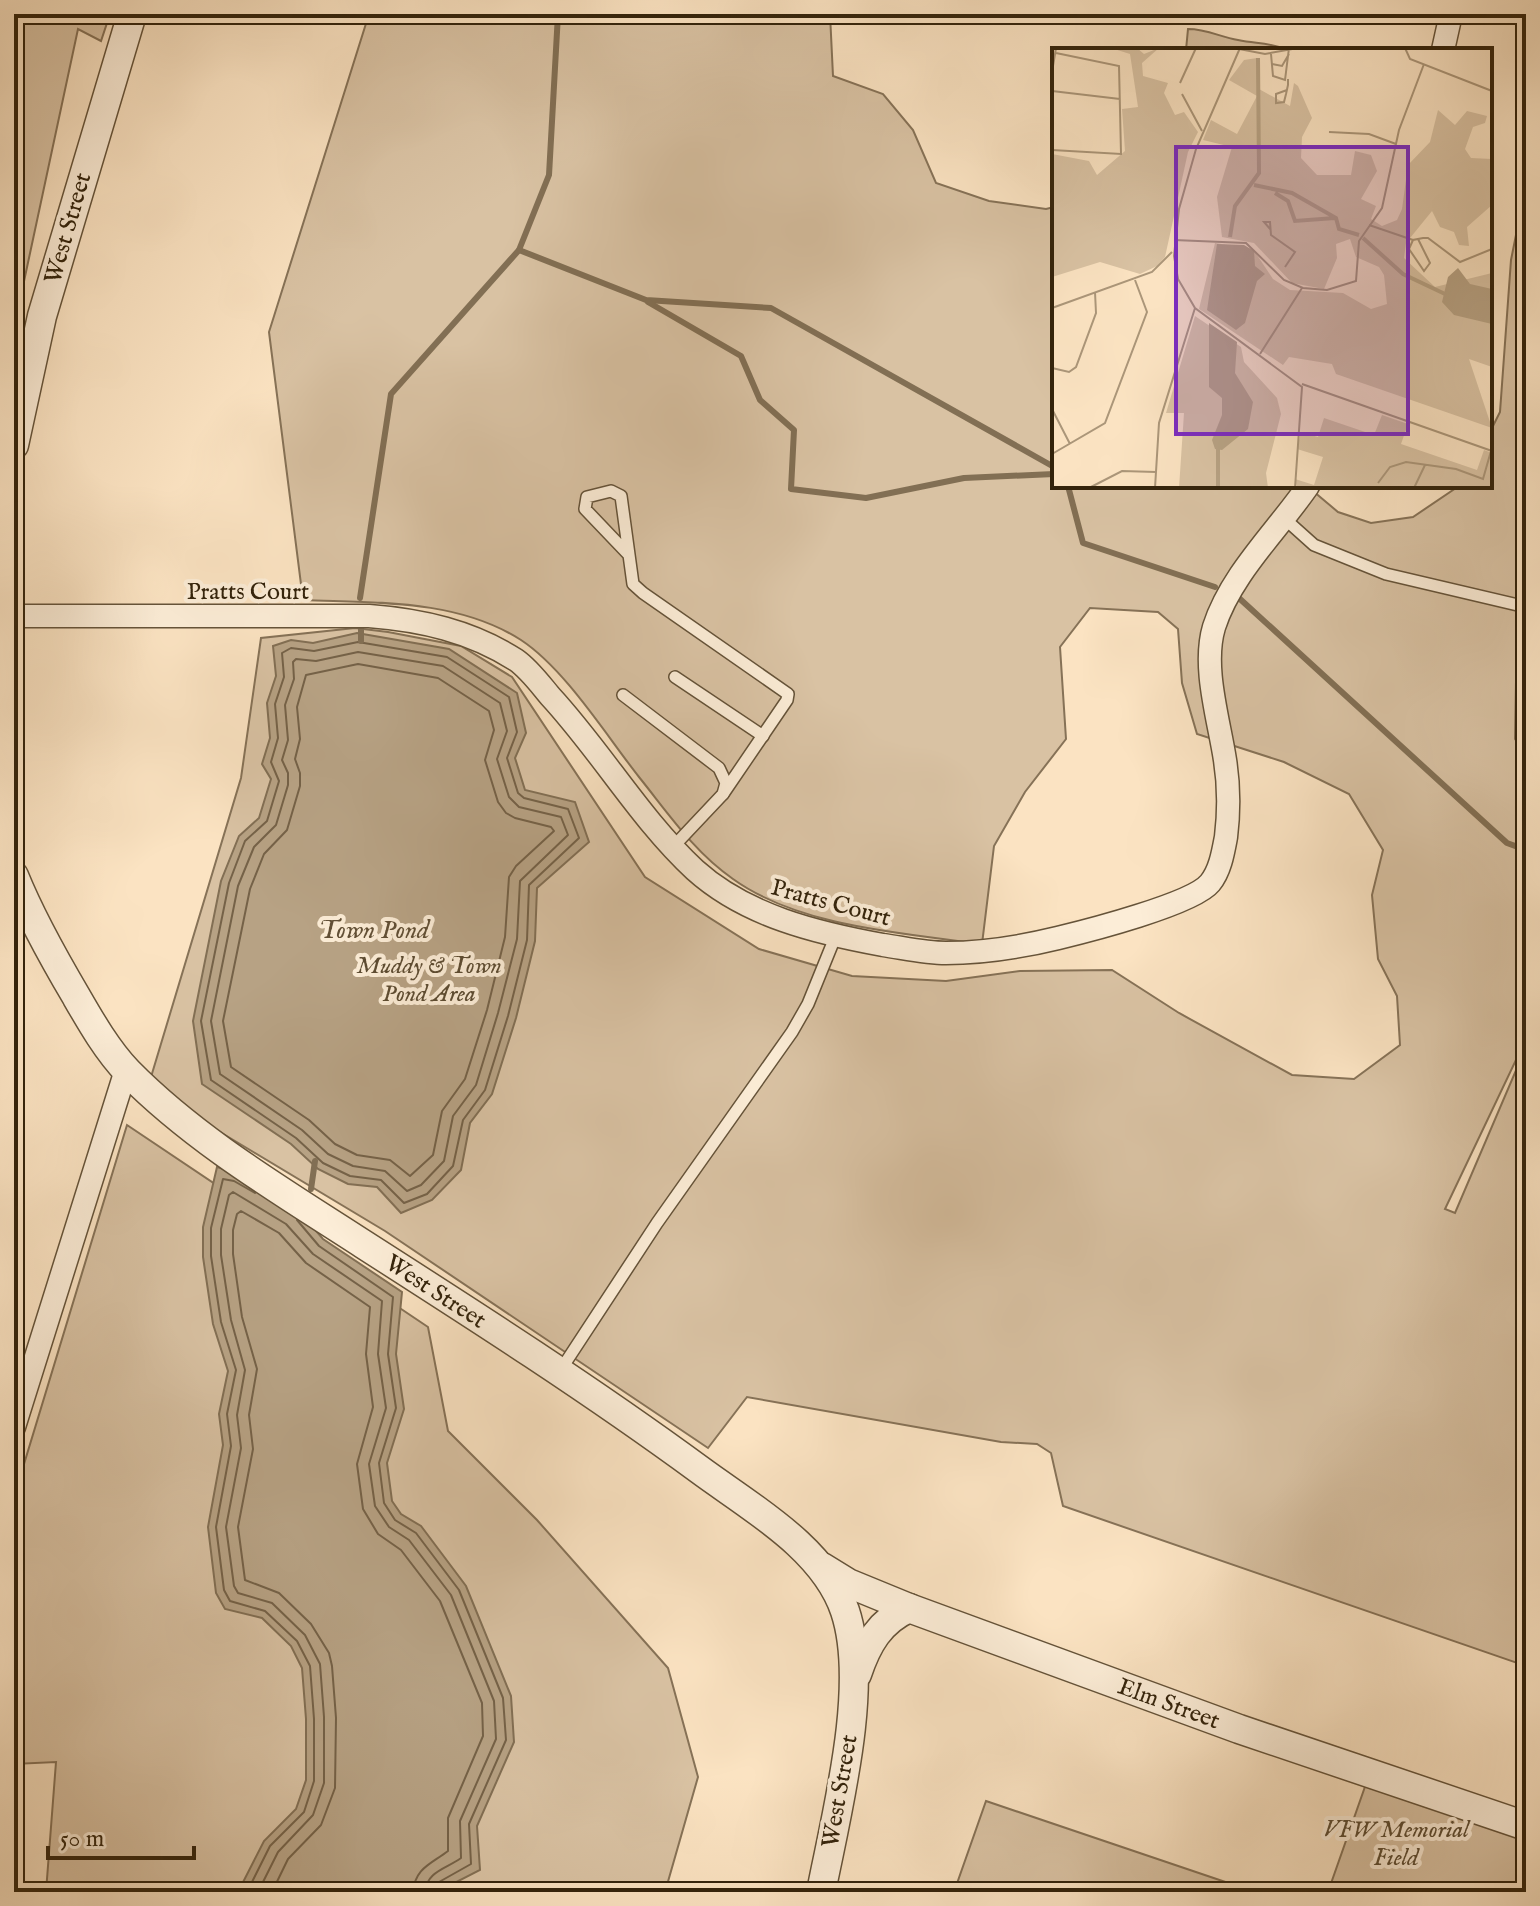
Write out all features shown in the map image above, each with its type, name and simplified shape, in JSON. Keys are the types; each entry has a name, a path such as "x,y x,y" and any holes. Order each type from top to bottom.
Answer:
{"street":[{"name":"West Street","path":"14,445 42,316 132,14"},
{"path":"1443,48 1451,14"},
{"name":"Pratts Court","path":"14,616 369,616 420,621 467,635 519,662 566,713 673,847 695,870 731,897 777,918 836,935 926,953 1001,951 1074,934 1180,902 1209,885 1223,856 1229,816 1210,648 1214,627 1239,579 1307,488"},
{"name":"West Street","path":"14,876 50,952 91,1022 126,1070 192,1127 265,1181 559,1372 722,1486 798,1544 818,1564 837,1594 849,1624 853,1657 848,1748 821,1892"},
{"path":"14,1427 126,1070"},
{"name":"Elm Street","path":"818,1564 848,1583 909,1608 1239,1729 1526,1826"},
{"name":"West Street","path":"852,1690 861,1661 874,1635 889,1619 909,1608"}],"lane":[{"path":"628,554 585,509 587,497 611,491 621,496 633,584 788,694 787,700 723,794 673,847"},
{"path":"1285,519 1314,545 1386,574 1526,607"},
{"path":"675,677 763,736"},
{"path":"623,695 719,768 726,783 723,794"},
{"path":"559,1372 657,1223 792,1032 808,1004 836,935"}],"green space":[{"path":"14,14 110,14 101,41 78,29 14,328"},
{"name":"Muddy & Town Pond Area","path":"369,14 830,14 833,76 883,94 913,130 936,183 989,201 1052,208 1052,488 1309,488 1338,512 1371,523 1413,517 1456,488 1492,488 1492,428 1500,412 1511,260 1526,185 1526,648 1516,682 1515,739 1526,755 1526,1039 1445,1209 1455,1213 1526,1047 1526,1666 1063,1506 1051,1453 1037,1444 1001,1442 747,1397 708,1448 385,1231 220,1132 167,1096 151,1077 241,778 261,638 355,628 461,646 512,677 645,877 759,949 852,976 946,981 1020,971 1112,970 1179,1013 1292,1075 1354,1079 1400,1045 1397,996 1378,959 1372,895 1383,850 1349,794 1284,762 1197,734 1182,683 1178,629 1158,612 1090,608 1060,647 1066,739 1025,792 994,846 982,944 820,918 760,895 733,879 706,857 682,831 569,685 521,640 470,617 443,610 387,603 303,600 269,332"},
{"path":"1188,29 1282,48 1186,48"},
{"path":"127,1125 428,1327 448,1431 537,1520 668,1668 698,1777 665,1892 46,1892 56,1762 14,1764 14,1497"},
{"name":"VFW Memorial Field","path":"1367,1781 1526,1838 1526,1881 1522,1892 1328,1892"},
{"name":"VFW Memorial Field","path":"986,1801 1255,1892 954,1892"}],"water":[{"name":"Town Pond","path":"357,633 449,649 517,693 526,733 515,758 525,790 575,802 589,842 537,888 535,941 516,1018 492,1094 470,1123 461,1170 432,1200 401,1213 377,1187 348,1184 318,1169 291,1144 202,1084 193,1021 221,881 239,836 259,818 271,779 262,764 270,738 267,703 276,676 273,646 291,640 313,643"},
{"path":"217,1167 237,1173 298,1210 323,1239 402,1292 396,1354 404,1409 387,1463 392,1501 401,1514 421,1526 466,1586 511,1696 514,1742 477,1826 480,1870 437,1892 238,1892 264,1841 296,1809 306,1780 306,1719 302,1668 291,1646 262,1618 225,1609 216,1593 208,1527 223,1445 219,1414 228,1371 213,1324 203,1257 203,1227"}],"waterway":[{"path":"360,598 391,394 519,250 549,175 558,14"},
{"path":"519,250 646,300 771,308 1052,466"},
{"path":"648,302 741,356 760,400 794,430 791,489 866,498 964,478 1052,474"},
{"path":"1069,488 1083,543 1215,587"},
{"path":"1240,599 1507,843 1526,850"},
{"path":"361,628 361,641"},
{"path":"311,1189 315,1161"}]}
